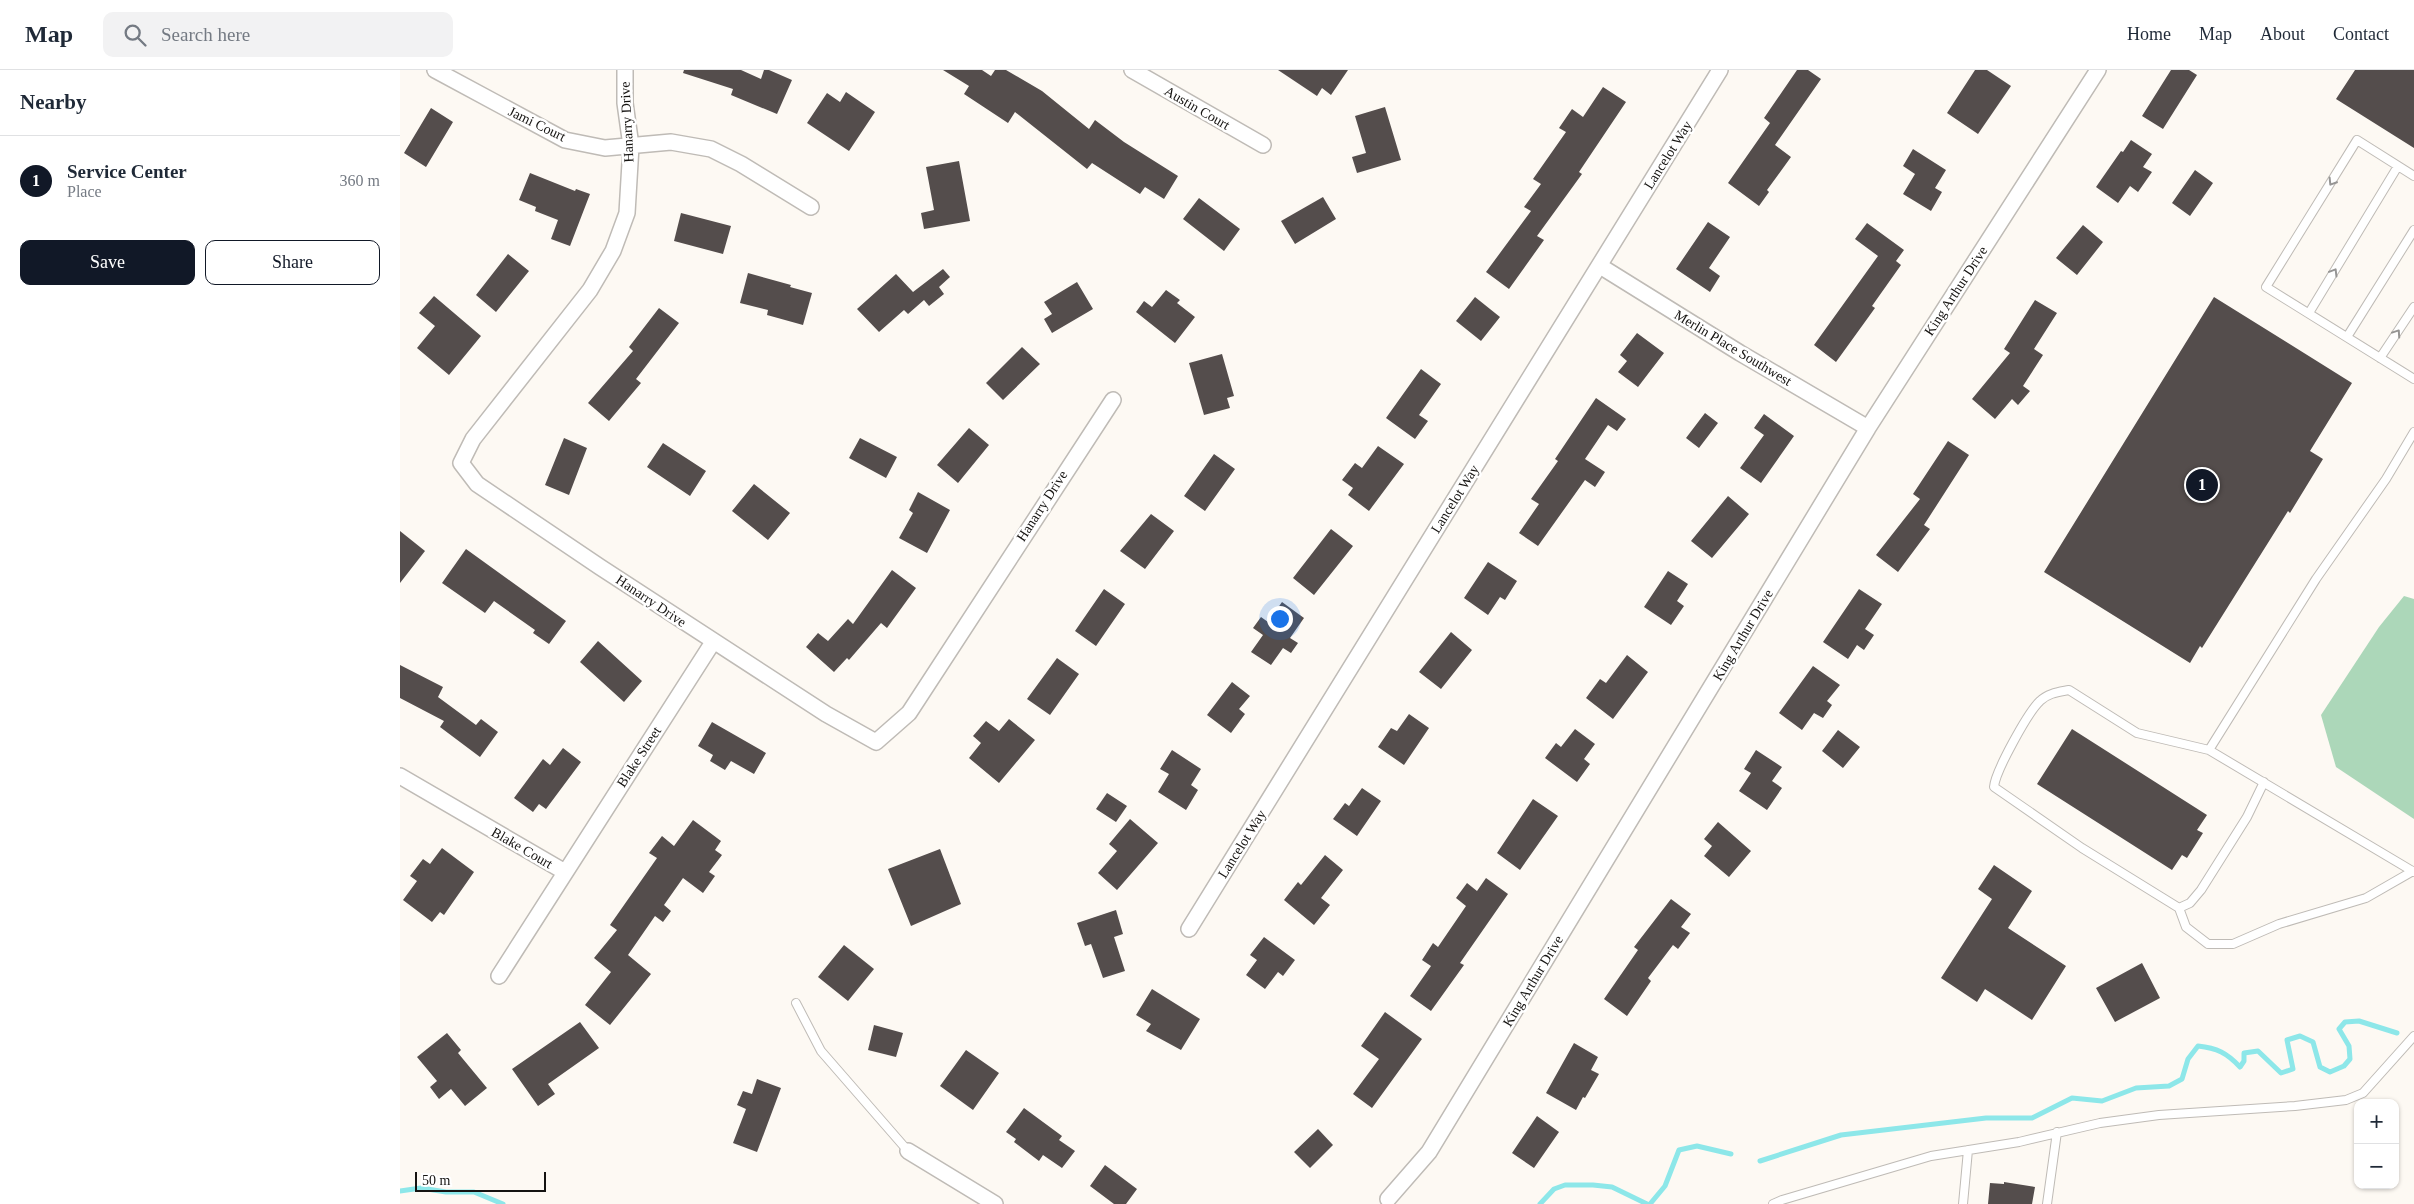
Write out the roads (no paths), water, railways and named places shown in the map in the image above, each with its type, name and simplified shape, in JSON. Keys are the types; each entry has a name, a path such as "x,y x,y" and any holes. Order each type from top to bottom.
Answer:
{"street":[{"name":"Jami Court","path":"435,70 565,140 605,148 671,142 711,149 741,164 810,207"},
{"name":"Hanarry Drive","path":"625,70 626,103 631,146 627,213 613,251 590,290 473,439 460,462 477,484 713,642 826,714 876,742 909,713 1113,400"},
{"name":"Austin Court","path":"1132,70 1262,145"},
{"name":"Lancelot Way","path":"1189,929 1720,70"},
{"name":"King Arthur Drive","path":"1388,1199 1429,1152 1868,428 2098,70"},
{"name":"Merlin Place Southwest","path":"1600,266 1740,353 1868,428"},
{"name":"Blake Street","path":"565,872 713,642"},
{"name":"Blake Court","path":"400,776 565,872 499,976"},
{"path":"908,1151 995,1204"}],"lane":[{"path":"2414,176 2358,140 2266,287 2414,379"},
{"path":"2307,312 2398,166"},
{"path":"2347,337 2414,230"},
{"path":"2380,358 2414,307"},
{"path":"2209,750 2316,579 2386,479 2414,432"},
{"path":"2069,690 2138,733 2209,750 2264,782 2413,871 2366,898 2279,924 2233,944 2208,944 2186,927 2179,908 2006,797 1994,787 1994,778 2040,701 2054,692 2069,690"},
{"path":"2179,908 2190,903 2201,890 2247,817 2264,782"},
{"path":"796,1003 821,1051 908,1151"},
{"path":"1773,1204 1931,1156 2100,1123 2158,1116 2295,1106 2346,1100 2363,1093 2414,1036"},
{"path":"2047,1204 2058,1132"},
{"path":"1963,1204 1968,1150"}],"waterway":[{"path":"1760,1161 1841,1135 1986,1118 2032,1118 2072,1098 2102,1101 2136,1088 2169,1086 2182,1079 2188,1059 2198,1046 2221,1052 2240,1067 2244,1061 2244,1053 2258,1051 2281,1073 2293,1069 2287,1040 2300,1036 2313,1042 2320,1067 2330,1072 2344,1066 2350,1059 2349,1046 2339,1029 2345,1022 2359,1021 2397,1033"},
{"path":"1650,1204 1665,1186 1679,1150 1697,1146 1731,1154"},
{"path":"1540,1204 1554,1189 1565,1185 1612,1187 1647,1204"},
{"path":"400,1191 421,1188 446,1192 474,1192 503,1204"}],"place":[{"name":"Service Center","path":"2202,485"}]}
